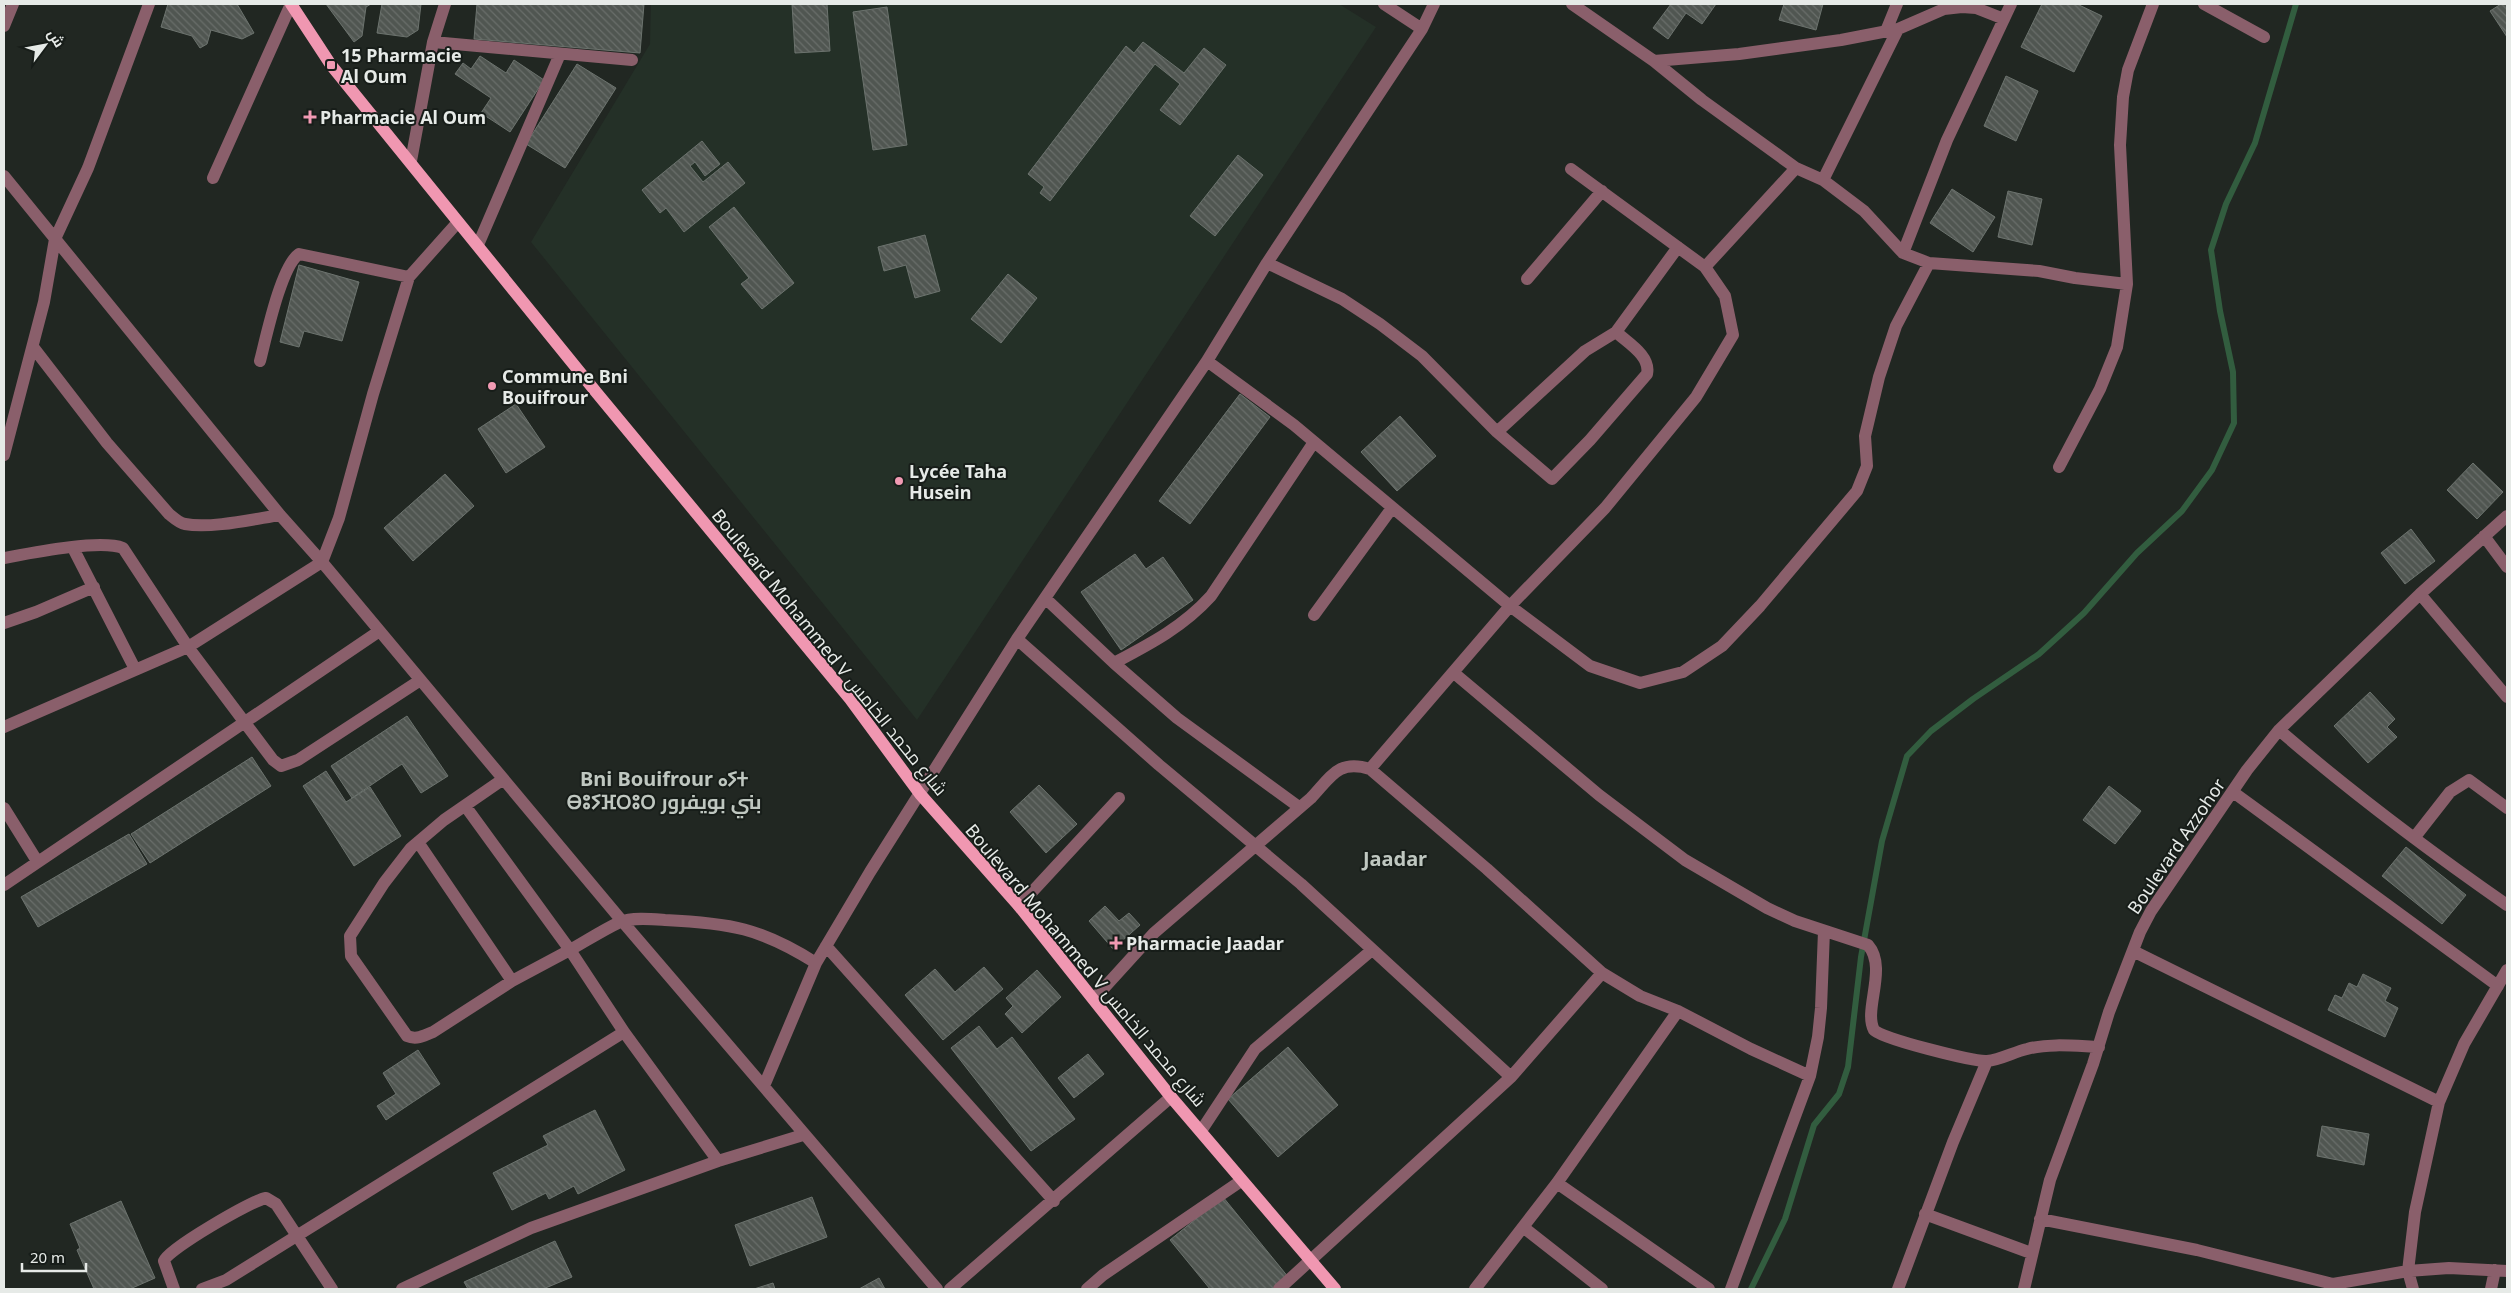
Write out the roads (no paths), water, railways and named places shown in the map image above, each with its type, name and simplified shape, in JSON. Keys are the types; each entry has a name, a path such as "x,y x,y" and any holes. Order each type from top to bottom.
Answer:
{"main road":[{"name":"Boulevard Mohammed V شارع محمد الخامس","path":"291,4 331,65 411,161 596,392 850,699 920,794 1020,906 1171,1097 1335,1289"}],"street":[{"path":"4,26 13,4"},
{"path":"4,455 9,412 33,348 44,302 55,240 88,168 149,4"},
{"path":"213,178 291,4"},
{"path":"411,161 433,42 445,4"},
{"path":"1384,4 1422,29"},
{"path":"764,1086 816,963 920,794 1017,639 1207,361 1268,263 1422,29 1434,4"},
{"path":"1572,4 1654,61 1702,100 1796,168 1823,180 1864,211 1903,253 1928,264 2039,271 2074,278 2127,284"},
{"path":"1823,180 1892,30 1897,4"},
{"path":"1903,253 1947,140 2011,4"},
{"path":"2059,467 2100,389 2116,347 2127,284 2120,145 2123,97 2128,70 2153,4"},
{"path":"2204,4 2221,8 2264,37"},
{"path":"1654,61 1739,54 1841,40 1892,30 1944,9 1976,8 2004,19"},
{"path":"433,42 632,60"},
{"path":"478,245 560,54"},
{"path":"1705,267 1796,168"},
{"path":"1370,769 1510,606 1605,508 1696,397 1733,335 1725,296 1705,267 1571,169"},
{"path":"4,176 280,515 322,562 419,681 622,922 764,1086 803,1135 937,1289"},
{"path":"1526,279 1602,191"},
{"path":"4,728 188,646 322,562 339,518 373,394 409,277 458,222"},
{"path":"1497,432 1586,351 1616,332 1678,247"},
{"path":"260,361 285,274 293,259 299,254 409,277"},
{"path":"1268,263 1342,300 1380,324 1422,356 1497,432 1552,479 1590,440 1647,374 1648,367 1643,357 1616,332"},
{"path":"1207,361 1314,442 1510,606 1590,666 1640,683 1683,672 1722,646 1760,606 1857,491 1867,466 1865,436 1879,377 1896,326 1928,264"},
{"path":"33,348 107,443 169,514 178,521 191,524 219,523 280,515"},
{"path":"1114,663 1176,629 1211,596 1314,442"},
{"path":"1314,616 1392,508"},
{"name":"Boulevard Azzohor","path":"2024,1289 2031,1253 2050,1180 2099,1047 2109,1012 2151,911 2233,792 2279,730 2420,594 2507,516"},
{"path":"2484,536 2507,567"},
{"path":"4,558 74,548 108,546 118,546 126,551 188,646 278,764 289,765 419,681"},
{"path":"74,548 136,669"},
{"path":"4,623 94,587"},
{"path":"2420,594 2507,697"},
{"path":"1045,598 1114,663 1178,718 1299,807"},
{"path":"4,885 378,632"},
{"path":"1017,639 1159,765 1301,884 1511,1077"},
{"path":"1454,673 1653,838 1711,876 1766,908 1829,933 1863,943 1872,950 1875,956 1876,972 1872,1019 1873,1028 1878,1034 1897,1041 1987,1061 2045,1045 2099,1047"},
{"path":"2279,730 2339,782 2507,905"},
{"path":"1094,999 1154,933 1254,845 1311,798 1339,769 1354,766 1370,769 1487,869 1602,973 1640,996 1678,1010 1750,1049 1810,1076"},
{"path":"502,780 466,807 444,820 418,842 384,883 350,936 351,956 407,1036 420,1038 433,1032 512,981 622,922 655,920 708,922 735,926 761,933 785,943 816,963"},
{"path":"2414,838 2450,792 2469,780 2507,808"},
{"path":"2233,792 2498,986"},
{"path":"1020,906 1119,798"},
{"path":"466,807 570,950 624,1032 718,1161"},
{"path":"4,808 37,861"},
{"path":"418,842 512,981"},
{"path":"1731,1289 1810,1076 1820,1018 1829,933"},
{"path":"826,946 1054,1201"},
{"path":"1201,1130 1255,1049 1372,950"},
{"path":"2133,951 2439,1102"},
{"path":"2413,1289 2408,1271 2415,1212 2439,1102 2464,1044 2507,970"},
{"path":"1279,1289 1312,1261 1511,1077 1602,973"},
{"path":"1475,1289 1557,1183 1678,1010"},
{"path":"202,1289 226,1280 624,1032"},
{"path":"1898,1289 1925,1214 1987,1061"},
{"path":"950,1289 1054,1201 1171,1097"},
{"path":"402,1289 531,1228 718,1161 803,1135"},
{"path":"1087,1289 1103,1275 1242,1181"},
{"path":"1557,1183 1709,1289"},
{"path":"174,1289 164,1261 168,1254 188,1240 263,1198 270,1199 276,1204 332,1289"},
{"path":"1925,1214 2031,1253"},
{"path":"2040,1219 2197,1250 2334,1287 2408,1271 2449,1268 2501,1270 2491,1289"},
{"path":"1523,1226 1602,1289"}],"waterway":[{"path":"1751,1289 1785,1219 1814,1125 1839,1094 1848,1067 1861,957 1882,841 1907,756 1931,731 1973,699 2039,654 2084,613 2137,553 2182,511 2212,470 2234,423 2233,372 2220,311 2211,250 2226,204 2255,143 2296,4"}],"place":[{"name":"15 Pharmacie Al Oum","path":"331,65"},
{"name":"Pharmacie Al Oum","path":"310,117"},
{"name":"Commune Bni Bouifrour","path":"492,386"},
{"name":"Lycée Taha Husein","path":"899,481"},
{"name":"Pharmacie Jaadar","path":"1116,943"}],"district":[{"name":"Bni Bouifrour ⴰⵢⵜ ⴱⵓⵢⴼⵔⵓⵔ بني بويفرور","path":"664,790"},
{"name":"Jaadar","path":"1395,858"}]}
